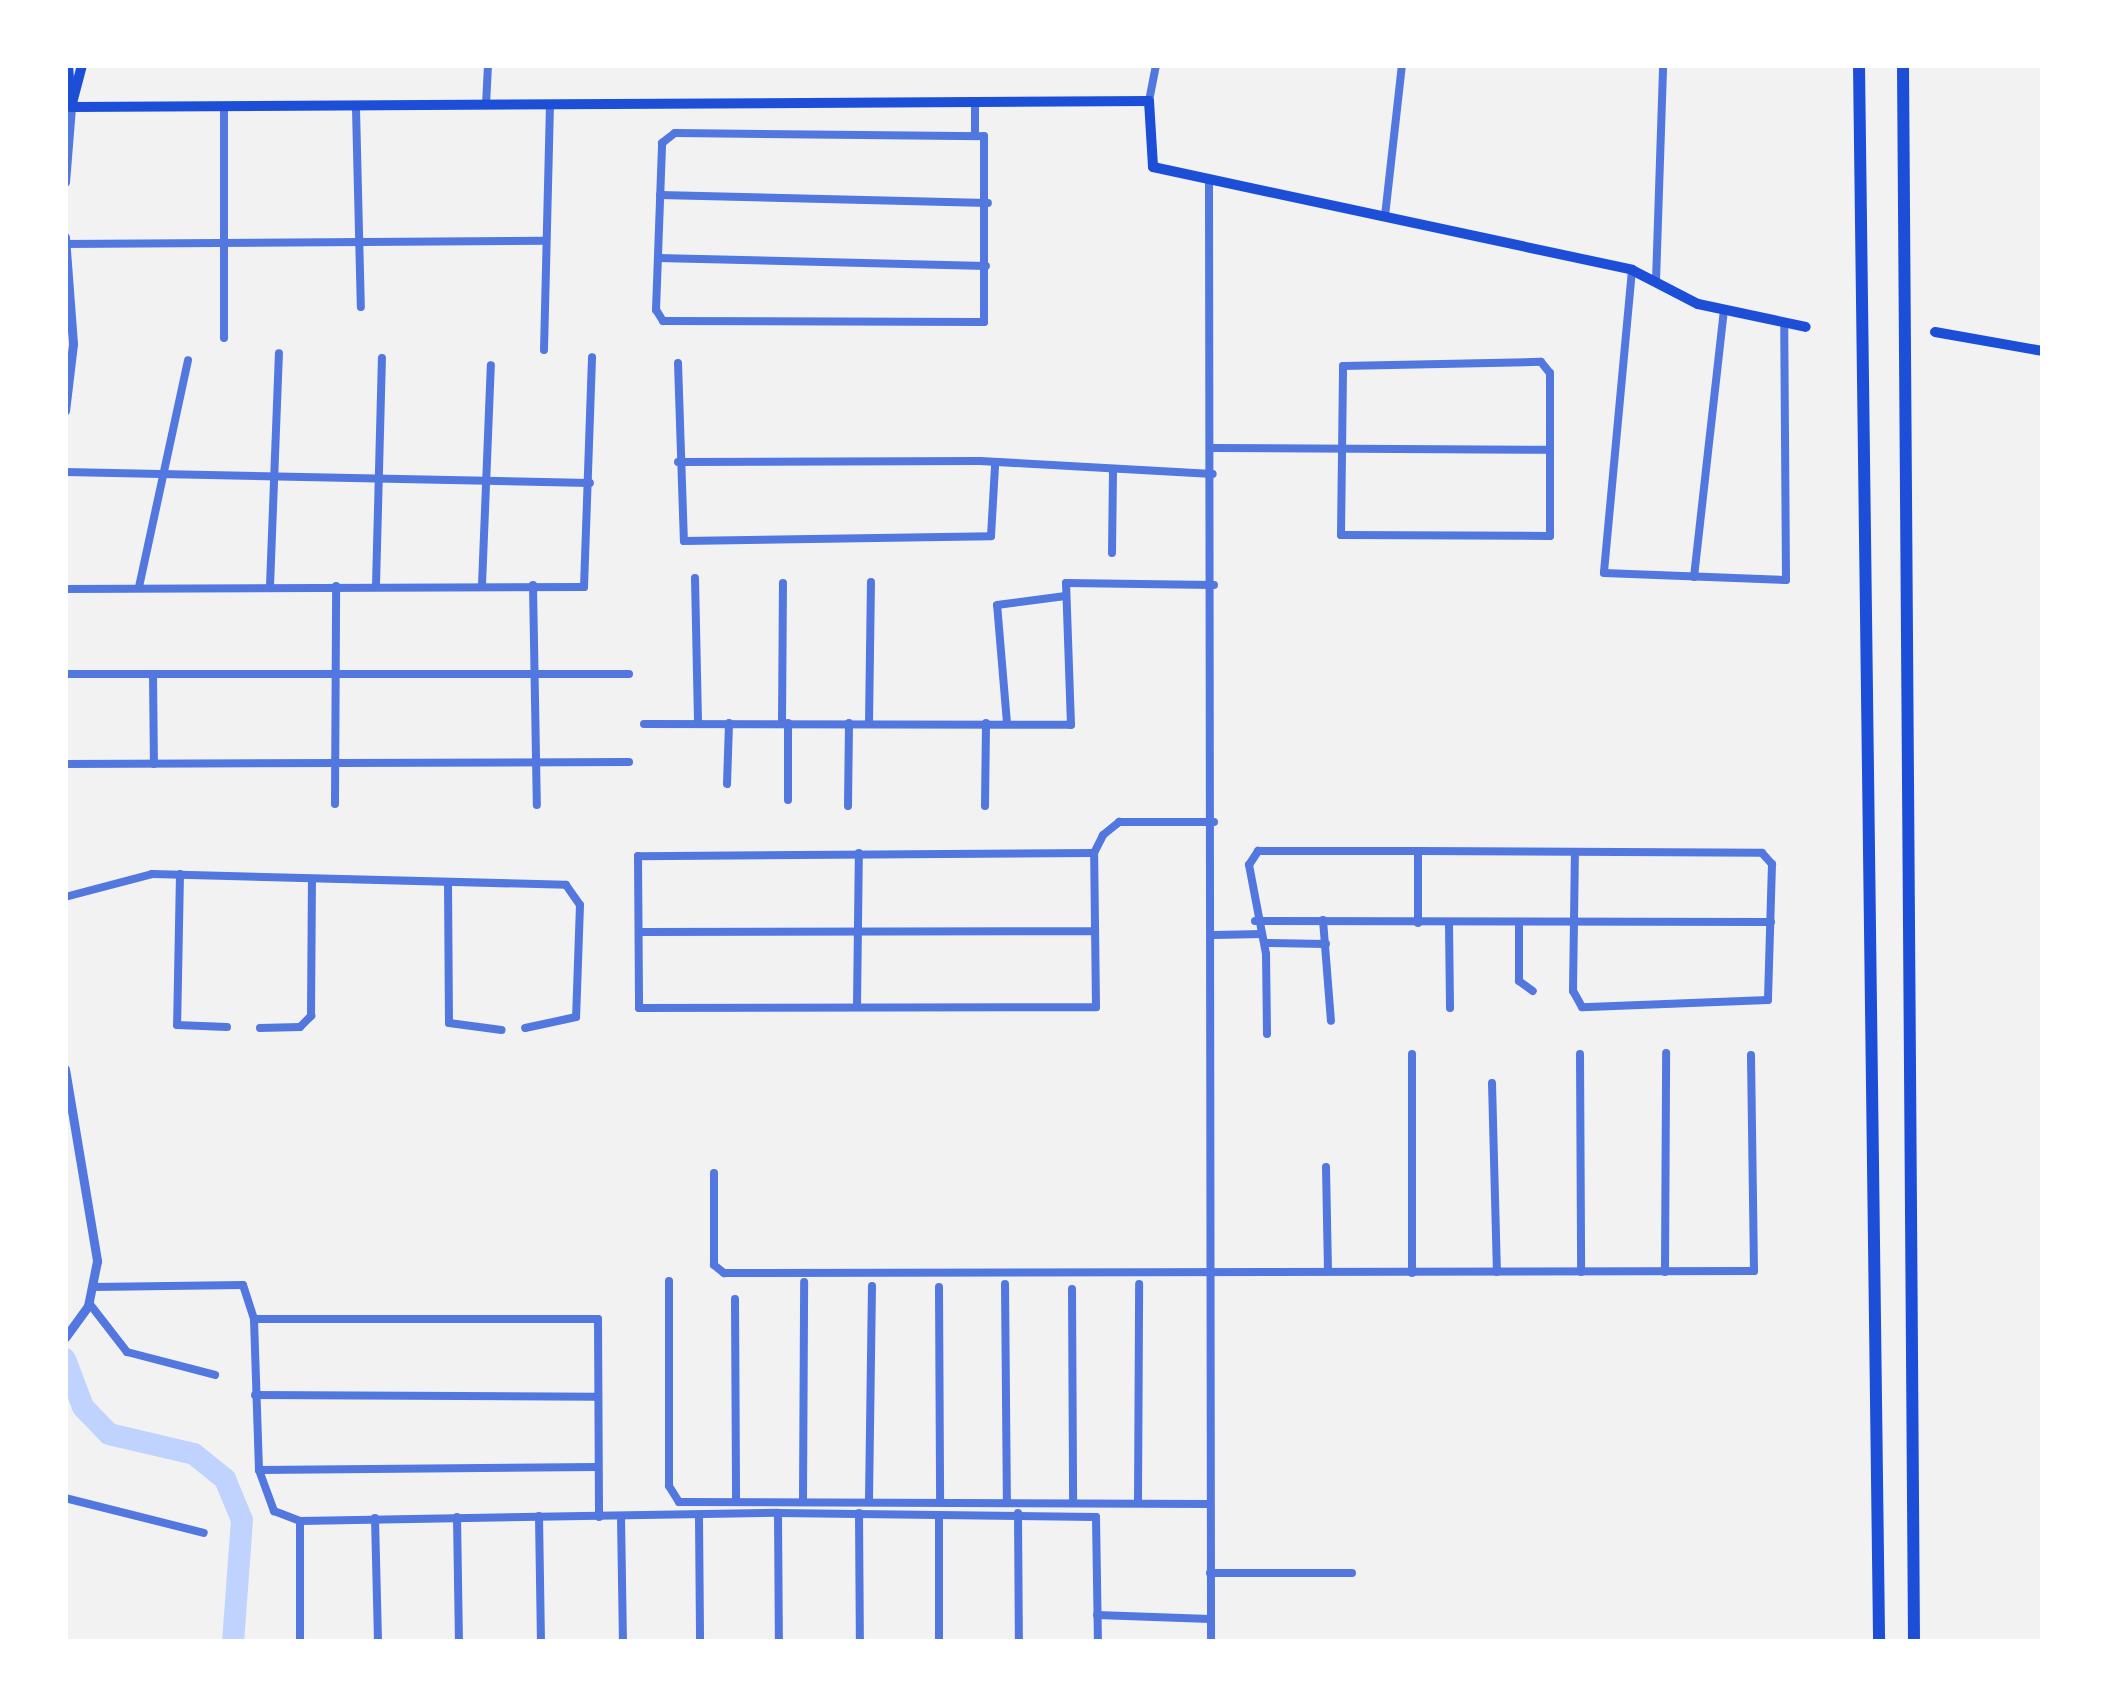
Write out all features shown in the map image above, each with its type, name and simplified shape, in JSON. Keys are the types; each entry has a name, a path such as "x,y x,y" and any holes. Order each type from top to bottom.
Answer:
{"highway":[{"path":"1859,65 1879,1642"},
{"path":"1903,65 1914,1642"}],"main road":[{"path":"68,65 72,107"},
{"path":"72,107 82,65"},
{"path":"72,107 356,109 1149,101 1146,158 1209,181 1632,270 1724,311 1806,327"},
{"path":"1936,332 2043,351"}],"street":[{"path":"486,106 488,65"},
{"path":"1149,101 1156,65"},
{"path":"1386,216 1402,65"},
{"path":"1656,281 1663,65"},
{"path":"976,105 976,136"},
{"path":"65,182 72,107"},
{"path":"544,350 550,107"},
{"path":"224,109 224,338"},
{"path":"356,109 361,307"},
{"path":"675,133 976,136 990,142 984,322 969,328 663,321 658,258 660,195 662,143 675,133"},
{"path":"1209,181 1214,585 1210,1642"},
{"path":"660,195 988,202"},
{"path":"65,411 73,344 65,240 223,242 359,236 546,241"},
{"path":"658,258 986,266"},
{"path":"1632,270 1602,568 1786,580 1784,324"},
{"path":"1694,577 1724,311"},
{"path":"270,586 280,354"},
{"path":"65,589 587,583 592,356"},
{"path":"376,586 382,358"},
{"path":"140,586 188,360"},
{"path":"1541,362 1550,374 1550,536 1346,538 1340,449 1343,366 1541,362"},
{"path":"678,363 678,462 684,541 991,536 995,466"},
{"path":"482,586 491,365"},
{"path":"1212,448 1550,450"},
{"path":"678,462 995,466 1213,474"},
{"path":"1112,469 1112,554"},
{"path":"65,472 275,482 590,483"},
{"path":"695,578 698,723"},
{"path":"644,724 1074,723 1065,596 1074,580 1214,585"},
{"path":"869,723 871,582"},
{"path":"783,584 788,800"},
{"path":"534,585 537,805"},
{"path":"334,804 336,586"},
{"path":"1007,723 997,605 1065,596"},
{"path":"65,674 629,674"},
{"path":"153,674 154,764"},
{"path":"727,784 729,723"},
{"path":"848,806 850,723"},
{"path":"985,806 986,723"},
{"path":"65,764 629,762"},
{"path":"1094,853 638,856 639,1008 1096,1007 1094,853 1119,822 1214,822"},
{"path":"1267,1034 1263,939 1255,920 1255,852 1576,852 1762,853 1772,864 1772,990 1760,1004 1582,1007 1573,992 1576,852"},
{"path":"1418,852 1418,923"},
{"path":"857,1006 859,853"},
{"path":"180,874 177,1024 227,1027"},
{"path":"65,898 106,879 180,874 566,886 577,894 576,1017 525,1028"},
{"path":"260,1028 300,1027 312,1016 312,880"},
{"path":"448,882 449,1023 502,1030"},
{"path":"1255,920 1519,925 1771,922"},
{"path":"1323,920 1331,1021"},
{"path":"1449,924 1450,1008"},
{"path":"1519,925 1519,981 1534,991"},
{"path":"638,932 1094,931"},
{"path":"1214,935 1326,944"},
{"path":"1412,1054 1412,1273"},
{"path":"1580,1054 1581,1272"},
{"path":"1666,1054 1666,1272"},
{"path":"714,1173 714,1265 724,1273 1754,1271 1751,1055"},
{"path":"65,1070 93,1287 89,1303 68,1335"},
{"path":"1492,1082 1496,1272"},
{"path":"1326,1166 1328,1270"},
{"path":"668,1281 670,1494 683,1502 1006,1500 1209,1504"},
{"path":"802,1501 804,1282"},
{"path":"1005,1284 1006,1500"},
{"path":"1138,1502 1139,1284"},
{"path":"93,1287 243,1285 254,1319 259,1470 274,1510 300,1521 540,1516 700,1518 778,1513 1018,1513 1096,1517 1098,1642"},
{"path":"869,1500 872,1286"},
{"path":"939,1287 940,1500"},
{"path":"1072,1289 1072,1501"},
{"path":"735,1299 736,1502"},
{"path":"89,1303 126,1352 215,1374"},
{"path":"254,1319 598,1318 599,1516"},
{"path":"255,1395 598,1397"},
{"path":"259,1470 598,1466"},
{"path":"65,1498 204,1532"},
{"path":"778,1513 779,1642"},
{"path":"859,1513 860,1642"},
{"path":"1018,1513 1019,1642"},
{"path":"939,1514 939,1642"},
{"path":"540,1516 542,1642"},
{"path":"621,1517 623,1642"},
{"path":"375,1518 378,1642"},
{"path":"458,1518 459,1642"},
{"path":"700,1518 700,1642"},
{"path":"300,1521 300,1642"},
{"path":"1210,1572 1352,1573"},
{"path":"1098,1615 1210,1619"}],"waterway":[{"path":"65,1359 83,1407 109,1434 194,1454 225,1479 242,1520 233,1642"}]}
